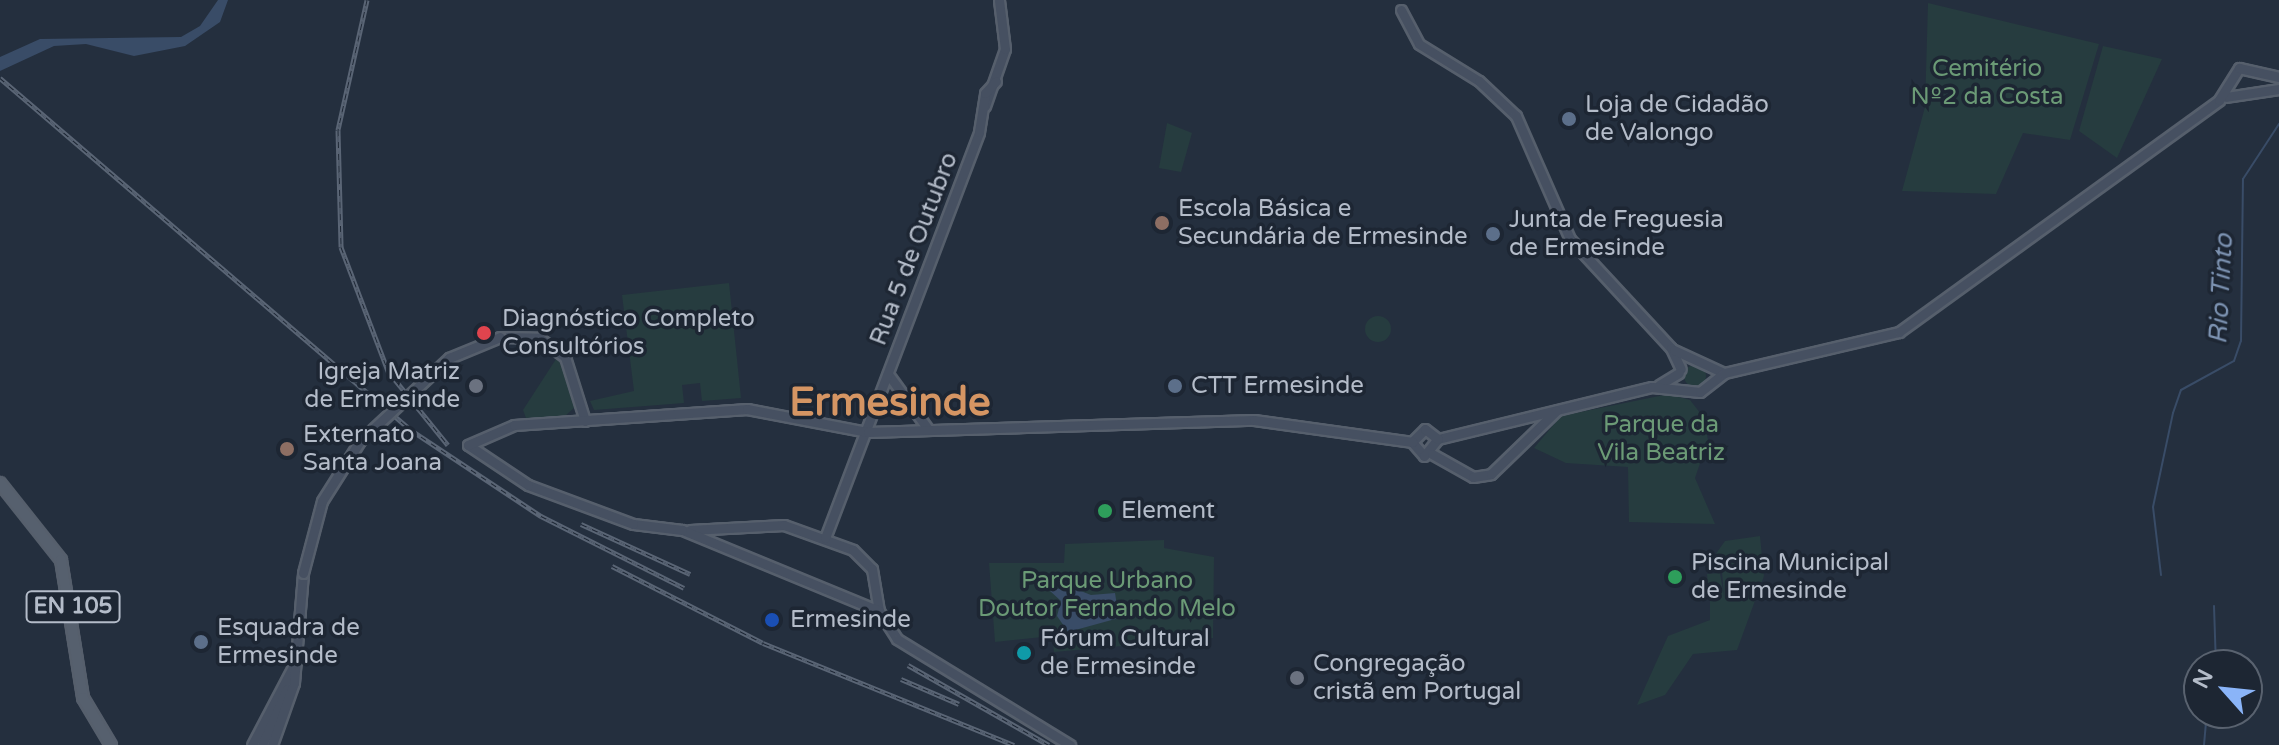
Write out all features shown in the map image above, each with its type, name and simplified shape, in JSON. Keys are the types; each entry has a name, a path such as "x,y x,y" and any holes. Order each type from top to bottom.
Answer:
{"main road":[{"name":"Rua 5 de Outubro","path":"825,538 868,432 996,81 1005,49 999,0"},
{"path":"1401,10 1419,44 1479,81 1516,116 1570,239 1671,348 1685,390"},
{"path":"2219,100 2239,68 2279,77"},
{"path":"2249,89 2254,69"},
{"path":"2234,78 2249,89"},
{"path":"1710,375 1899,332 2219,100 2249,89 2279,89"},
{"path":"272,745 295,662 303,573 322,501 360,441 449,358 500,337 539,338 565,357 580,385 585,421"},
{"path":"1671,348 1697,360 1710,375"},
{"path":"1438,439 1652,387 1697,360"},
{"path":"888,374 928,429"},
{"path":"1652,387 1700,392 1710,375"},
{"path":"1070,745 903,643 879,611 872,569 853,550 825,538 763,523 682,530 633,524 528,485 468,445 509,426 747,409 868,432 1254,420 1412,442"},
{"path":"1412,442 1420,455 1432,454 1473,477 1491,474 1556,411"},
{"path":"1412,442 1425,429 1438,439"},
{"path":"1432,454 1438,439"},
{"name":"EN 105","path":"0,483 61,560 83,698 111,745"},
{"path":"714,542 717,528"},
{"path":"682,530 879,611"},
{"path":"252,745 295,662"},
{"path":"262,745 295,662"}],"green space":[{"name":"Cemitério Nº2 da Costa","path":"1928,3 2099,44 2070,140 2023,133 1996,194 1902,191 1925,107"},
{"path":"2103,46 2162,59 2117,158 2079,131"},
{"path":"1167,123 1192,133 1181,172 1159,168"},
{"path":"729,283 741,398 702,401 700,383 682,385 684,403 594,410 590,401 634,391 622,295"},
{"path":"1378,316 1388,319 1391,329 1388,339 1378,342 1368,339 1365,329 1368,319"},
{"path":"558,356 570,372 575,407 565,416 526,418 523,410"},
{"path":"1691,365 1699,365 1706,376 1699,387 1691,387 1684,380 1684,372"},
{"name":"Parque da Vila Beatriz","path":"1669,394 1690,400 1704,418 1708,440 1695,478 1715,524 1629,522 1628,467 1566,463 1534,448 1561,416"},
{"path":"1760,536 1764,576 1737,650 1693,654 1665,695 1637,705 1668,636 1710,620 1710,601 1720,598 1709,599 1707,574 1720,573 1724,597 1722,572 1715,555 1725,541"},
{"name":"Parque Urbano Doutor Fernando Melo","path":"1164,540 1164,548 1214,557 1213,638 1054,652 1052,636 995,642 989,563 1064,563 1065,544"}],"water":[{"path":"218,0 228,0 220,22 185,46 134,56 86,44 54,46 0,71 0,57 40,39 181,37 200,26"},
{"path":"1068,586 1091,595 1115,593 1119,618 1068,632 1057,616 1061,601 1050,591"}],"waterway":[{"name":"Rio Tinto","path":"2161,575 2153,507 2173,413 2181,390 2234,361 2241,341 2243,179 2279,124"},
{"name":"Rio Tinto","path":"2214,606 2215,649"},
{"name":"Rio Tinto","path":"2204,745 2206,729"}],"railway":[{"path":"367,0 338,130 341,247 388,371 448,445"},
{"path":"0,78 411,430 541,516 684,588"},
{"path":"581,524 690,574"},
{"path":"612,566 763,643 1014,745"},
{"path":"908,665 1049,745"},
{"path":"901,679 959,704"}],"place":[{"name":"Loja de Cidadão de Valongo","path":"1569,119"},
{"name":"Escola Básica e Secundária de Ermesinde","path":"1162,223"},
{"name":"Junta de Freguesia de Ermesinde","path":"1493,234"},
{"name":"Diagnóstico Completo Consultórios","path":"484,333"},
{"name":"Igreja Matriz de Ermesinde","path":"476,386"},
{"name":"CTT Ermesinde","path":"1175,386"},
{"name":"Externato Santa Joana","path":"287,449"},
{"name":"Element","path":"1105,511"},
{"name":"Piscina Municipal de Ermesinde","path":"1675,577"},
{"name":"Ermesinde","path":"772,620"},
{"name":"Esquadra de Ermesinde","path":"201,642"},
{"name":"Fórum Cultural de Ermesinde","path":"1024,653"},
{"name":"Congregação cristã em Portugal","path":"1297,678"}],"district":[{"name":"Ermesinde","path":"890,402"}]}
